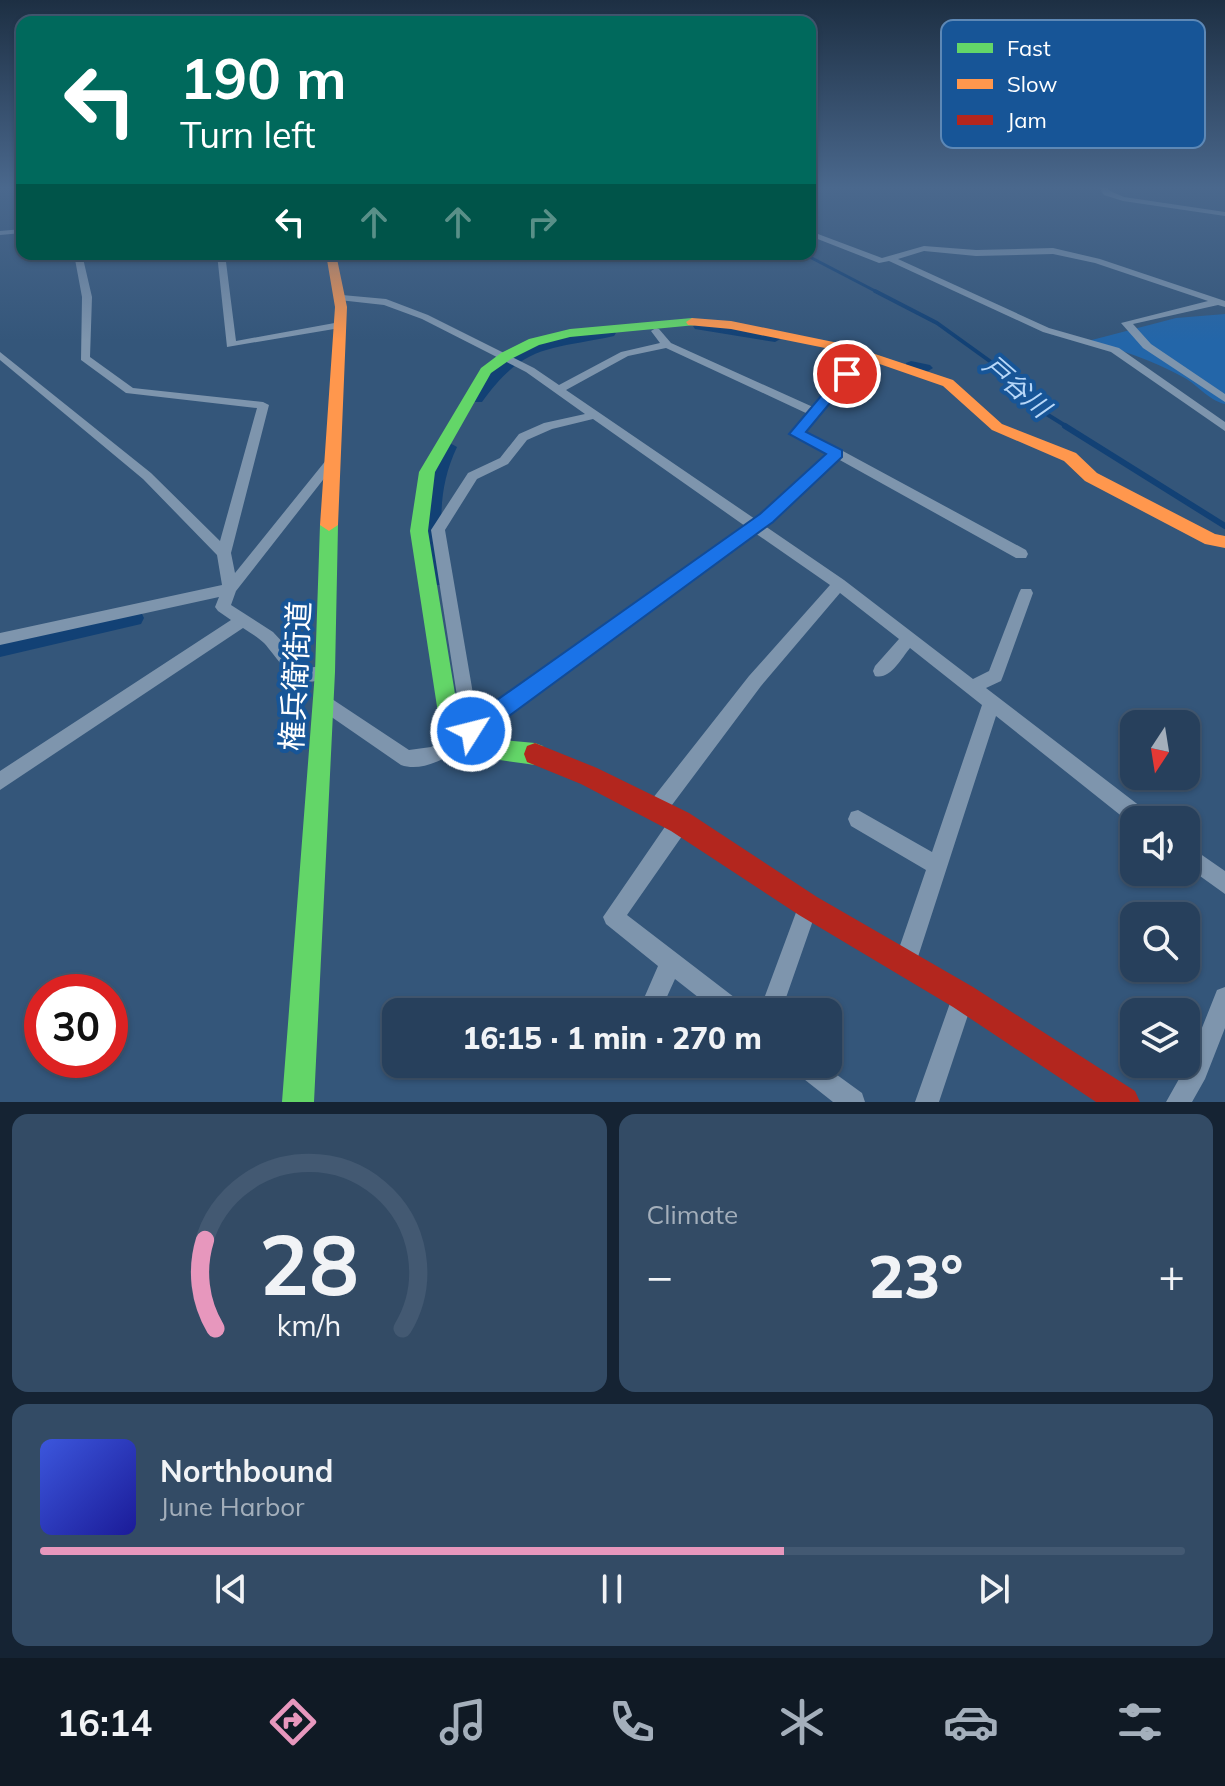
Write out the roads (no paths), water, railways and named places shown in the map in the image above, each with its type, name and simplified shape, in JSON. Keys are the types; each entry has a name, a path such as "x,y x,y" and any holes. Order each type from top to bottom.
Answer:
{"street":[{"path":"821,237 882,261 924,248 976,253 1053,251 1097,261 1223,302"},
{"path":"891,259 1046,330 1115,350 1225,427"},
{"path":"79,260 87,297 85,358 130,391 263,405 224,553 230,589"},
{"path":"222,260 231,345 340,325"},
{"name":"権兵衛街道","path":"298,1102 325,672 331,462 342,298 332,260"},
{"path":"342,298 386,302 506,356 755,523 839,584 1124,806"},
{"path":"1223,302 1126,323 1147,346 1225,399"},
{"path":"452,745 419,531 427,472 486,371 506,356 534,342 570,333 677,322 731,325 863,355 948,383 997,427 1070,457 1091,477 1211,539 1225,542"},
{"path":"656,331 667,345 816,413"},
{"path":"558,390 625,354 667,345"},
{"path":"0,355 147,476 224,553"},
{"path":"863,355 797,434 1021,554"},
{"path":"471,731 438,530 472,476 504,461 523,437 548,426 595,415"},
{"path":"323,702 407,759 434,755 766,518 837,453"},
{"path":"325,672 307,675 295,667 267,636 223,607 230,589 331,462"},
{"path":"656,810 755,681 839,584"},
{"path":"0,639 230,589"},
{"path":"972,687 995,676 1026,593"},
{"path":"0,781 241,621"},
{"path":"881,671 909,638"},
{"path":"905,963 991,704"},
{"path":"452,745 532,753 589,776 680,822 808,906 963,997 1124,1102"},
{"path":"858,819 937,866"},
{"path":"680,822 613,917 717,998"},
{"path":"1200,865 1225,884"},
{"path":"775,998 808,906"},
{"path":"655,998 671,962"},
{"path":"927,1102 963,997"},
{"path":"1178,1102 1197,1071 1225,998"},
{"path":"821,1078 853,1102"}],"waterway":[{"name":"戸谷川","path":"816,260 879,293"},
{"name":"戸谷川","path":"875,291 937,323 998,367 1032,405 1069,428"},
{"path":"700,326 775,338"},
{"path":"476,399 503,367 533,348 568,338 609,333"},
{"path":"911,366 925,368"},
{"name":"戸谷川","path":"1065,426 1225,526"},
{"path":"437,579 430,512 435,479 448,447"},
{"path":"0,648 133,618"}]}
